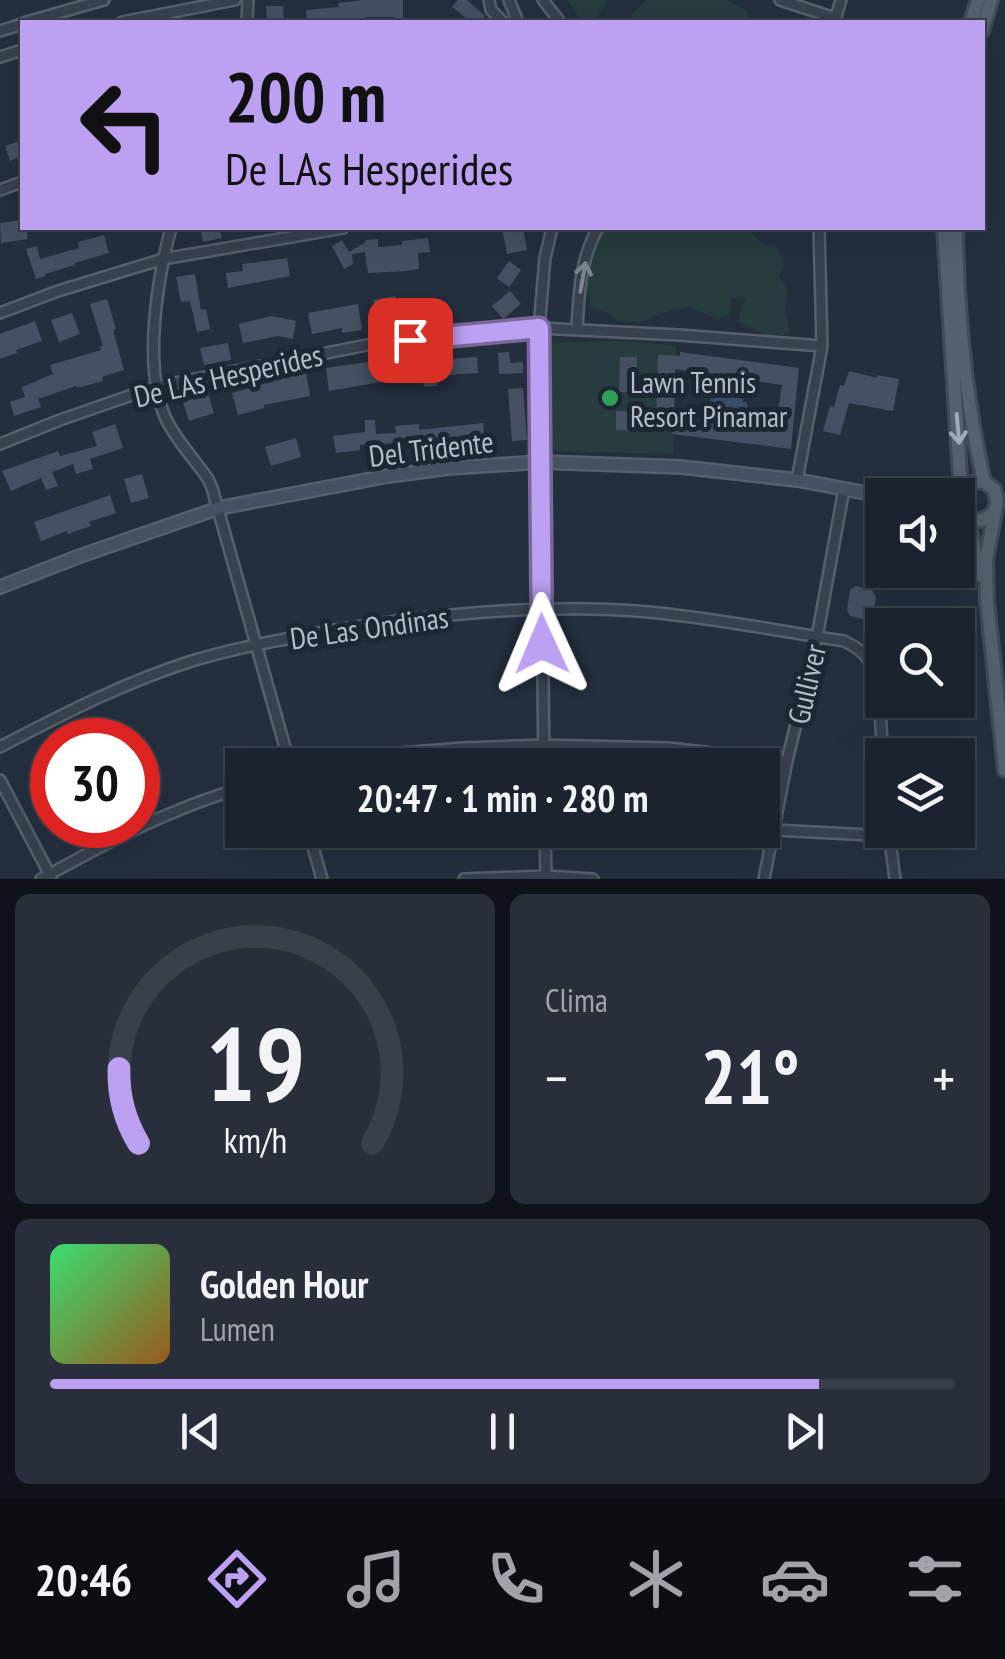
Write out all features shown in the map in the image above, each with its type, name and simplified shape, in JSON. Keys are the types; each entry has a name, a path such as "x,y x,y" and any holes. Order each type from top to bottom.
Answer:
{"main road":[{"path":"944,230 959,478"},
{"path":"956,230 963,368 984,482"},
{"name":"Del Tridente","path":"0,588 219,508 449,468 541,462 700,468 865,493"},
{"path":"975,482 984,482 1001,498 990,517 979,521 975,517"},
{"path":"994,512 986,560 987,601 1005,770"},
{"path":"975,557 987,601"}],"street":[{"path":"34,20 104,0"},
{"path":"132,20 236,0"},
{"path":"543,0 558,20"},
{"path":"780,0 834,20 841,0"},
{"path":"170,230 158,294 155,387 168,422 208,478 219,508 285,748"},
{"path":"0,313 162,258 332,230"},
{"path":"543,748 539,328 552,230"},
{"path":"577,329 581,278 597,230"},
{"path":"798,480 822,346 819,230"},
{"name":"De LAs Hesperides","path":"0,444 155,387 358,346 539,328 822,346"},
{"name":"Gulliver","path":"780,798 817,637 844,489"},
{"name":"De Las Ondinas","path":"0,746 126,685 257,644 376,623 542,610 646,612 844,641 870,661 876,681 881,738"},
{"path":"497,748 654,747 787,760"},
{"path":"0,780 48,877 166,814 225,793"},
{"path":"780,830 865,832"},
{"path":"313,848 322,879"},
{"path":"545,848 546,876"},
{"name":"Gulliver","path":"764,879 770,848"},
{"path":"891,848 895,879"},
{"path":"464,879 593,879"}],"green space":[{"path":"567,0 607,0 596,20 582,20"},
{"path":"646,0 727,0 747,11 750,20 633,20 632,14"},
{"path":"604,230 751,230 762,244 776,246 785,262 779,277 788,291 785,312 791,333 764,334 739,321 740,307 746,301 743,297 731,299 730,315 717,319 689,307 640,322 617,321 607,312 592,309 589,267"},
{"name":"Lawn Tennis Resort Pinamar","path":"612,341 676,345 673,454 548,451 544,343"}],"water":[{"path":"714,395 744,399 742,402 748,406 743,412 712,407 715,405 709,402 715,399"}],"building":[{"path":"403,0 403,20 307,20 306,10 339,7 338,3"},
{"path":"458,0 467,0 485,16 482,20 468,20 452,7"},
{"path":"266,6 283,6 284,20 267,20"},
{"path":"20,141 20,157 10,161 5,146"},
{"path":"20,220 20,230 26,230 28,239 1,243 0,223"},
{"path":"200,230 220,230 222,238 203,242"},
{"path":"502,230 523,230 527,250 507,254"},
{"path":"104,235 109,253 36,279 26,249 37,246 40,259 79,248 78,242"},
{"path":"428,238 430,252 418,253 419,269 405,271 368,273 365,252 352,254 353,264 344,269 332,246 342,240 349,252 365,240 378,239 378,247"},
{"path":"287,258 290,276 228,288 226,273 243,271 242,264"},
{"path":"509,261 521,270 509,287 497,278"},
{"path":"195,274 201,310 206,309 210,329 197,332 190,301 181,302 176,277"},
{"path":"510,291 521,304 503,319 492,306"},
{"path":"395,296 398,315 385,318 387,327 378,328 373,300"},
{"path":"424,298 438,314 421,329 407,313"},
{"path":"107,299 124,370 102,377 103,381 38,399 41,407 14,416 10,402 25,397 22,387 53,374 50,365 101,350 90,304"},
{"path":"358,304 362,330 342,333 342,328 312,334 308,313"},
{"path":"72,313 80,334 59,342 51,320"},
{"path":"271,316 296,321 293,339 278,336 243,343 239,324"},
{"path":"35,321 42,341 0,359 0,334"},
{"path":"228,343 231,360 204,365 200,348"},
{"path":"509,352 510,363 523,362 523,373 499,374 498,353"},
{"path":"680,352 799,368 791,449 672,434 675,417 775,430 782,385 675,369 674,420 656,420 658,355 680,356"},
{"path":"434,355 447,359 477,357 478,373 436,378 437,386 424,387 423,380 397,383 397,379 329,391 326,368 381,360 421,360"},
{"path":"620,357 637,357 637,392 619,392"},
{"path":"849,371 899,379 893,411 849,403 840,435 823,431 830,406 834,407"},
{"path":"306,372 310,396 264,405 238,415 232,393"},
{"path":"523,388 527,440 512,441 508,389"},
{"path":"208,394 214,413 189,421 183,402"},
{"path":"616,411 639,412 638,431 616,430"},
{"path":"365,420 375,420 376,434 396,433 395,426 419,424 419,430 483,423 485,440 397,447 396,443 360,445 360,450 336,453 333,436 365,432"},
{"path":"115,424 123,448 90,459 93,469 76,474 73,464 52,472 58,486 46,490 41,478 11,491 2,471 58,451 60,456 97,446 92,432"},
{"path":"296,438 301,457 271,466 265,447"},
{"path":"142,474 149,498 131,503 124,479"},
{"path":"110,495 116,513 89,522 91,526 41,541 34,522"},
{"path":"856,586 872,590 876,597 874,608 865,608 865,620 850,616 850,590"}],"place":[{"name":"Lawn Tennis Resort Pinamar","path":"610,398"}],"route":[{"path":"410,340 539,328 542,644"}]}
